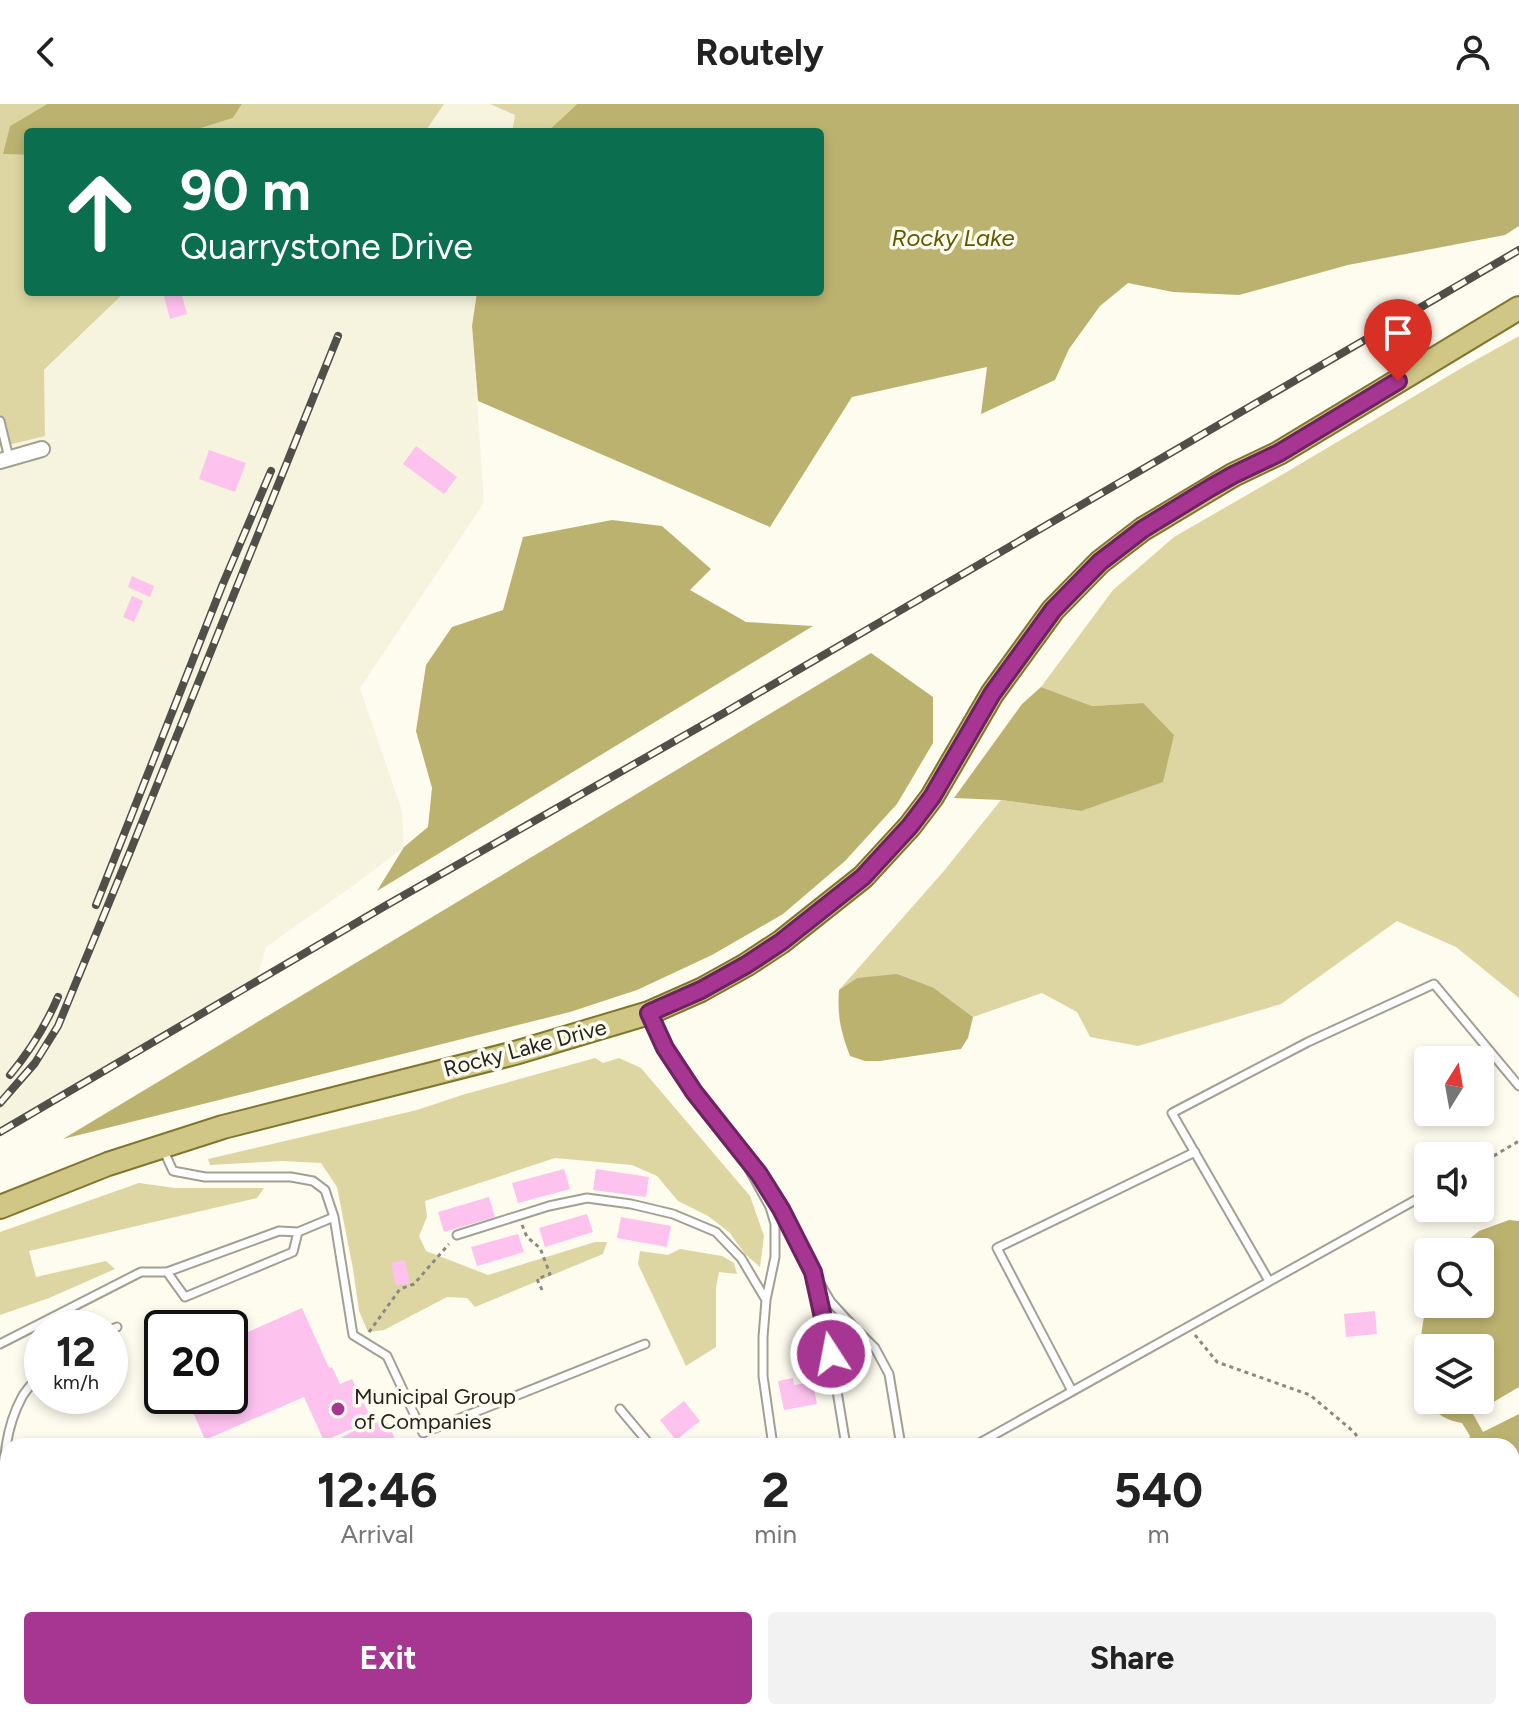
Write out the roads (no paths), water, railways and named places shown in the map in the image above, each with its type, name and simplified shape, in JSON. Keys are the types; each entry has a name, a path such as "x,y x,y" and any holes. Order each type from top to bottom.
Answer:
{"main road":[{"name":"Rocky Lake Drive","path":"0,1207 108,1164 223,1127 515,1053 649,1013 701,990 757,957 781,942 863,877 910,826 932,797 992,694 1053,610 1100,562 1143,529 1233,475 1279,453 1519,308"}],"street":[{"path":"4,459 42,449"}],"lane":[{"path":"0,421 4,459"},
{"path":"1269,1281 1172,1113 1308,1042 1434,984 1519,1086"},
{"path":"649,1013 665,1048 694,1092 759,1174 831,1302 875,1348 889,1374 900,1438"},
{"path":"162,1147 173,1171 205,1177 291,1177 313,1181 325,1190 334,1217 353,1335 387,1356 423,1433 645,1344"},
{"path":"737,1147 770,1207 775,1224 775,1257 766,1300 763,1337 763,1376 772,1438"},
{"path":"1072,1391 997,1248 1195,1152"},
{"path":"457,1235 549,1206 587,1198 631,1204 673,1214 716,1232 741,1258 766,1300"},
{"path":"988,1438 1414,1201"},
{"path":"0,1344 141,1272 167,1272 279,1231 298,1232 334,1217"},
{"path":"167,1272 185,1297 293,1252 298,1232"},
{"path":"813,1272 827,1330 845,1438"},
{"path":"5,1438 24,1395"},
{"path":"620,1409 644,1438"}],"water":[{"path":"47,104 242,104 233,118 201,128 24,128 24,155 3,154 10,126"},
{"name":"Rocky Lake","path":"577,104 1519,104 1519,226 1505,235 1348,265 1239,295 1173,292 1128,283 1100,306 1069,349 1055,380 981,414 987,367 852,397 770,527 478,401 472,326 476,296 824,296 824,128 551,128"},
{"path":"612,520 662,526 711,569 690,590 746,622 813,626 377,891 404,847 428,827 432,788 416,731 426,665 452,627 503,610 523,537"},
{"path":"871,653 933,697 933,743 897,804 845,861 783,914 712,955 637,990 570,1012 63,1139"},
{"path":"1041,687 1092,706 1143,703 1174,735 1163,782 1081,811 1001,800 954,798 1022,704"},
{"path":"897,974 934,988 973,1017 968,1038 961,1049 880,1061 865,1061 850,1056 840,1024 839,990 857,978"},
{"path":"1509,1220 1519,1221 1519,1387 1494,1402 1494,1334 1422,1334 1424,1318 1494,1318 1494,1238 1471,1238 1479,1231"},
{"path":"1439,1414 1473,1414 1483,1432 1519,1414 1519,1438 1469,1438 1462,1423"}],"railway":[{"path":"0,1132 1519,250"},
{"path":"0,1103 35,1063 58,1026 338,336"},
{"path":"96,905 222,586 271,471"},
{"path":"10,1075 37,1038 58,997"}],"place":[{"name":"Municipal Group of Companies","path":"338,1409"}]}
